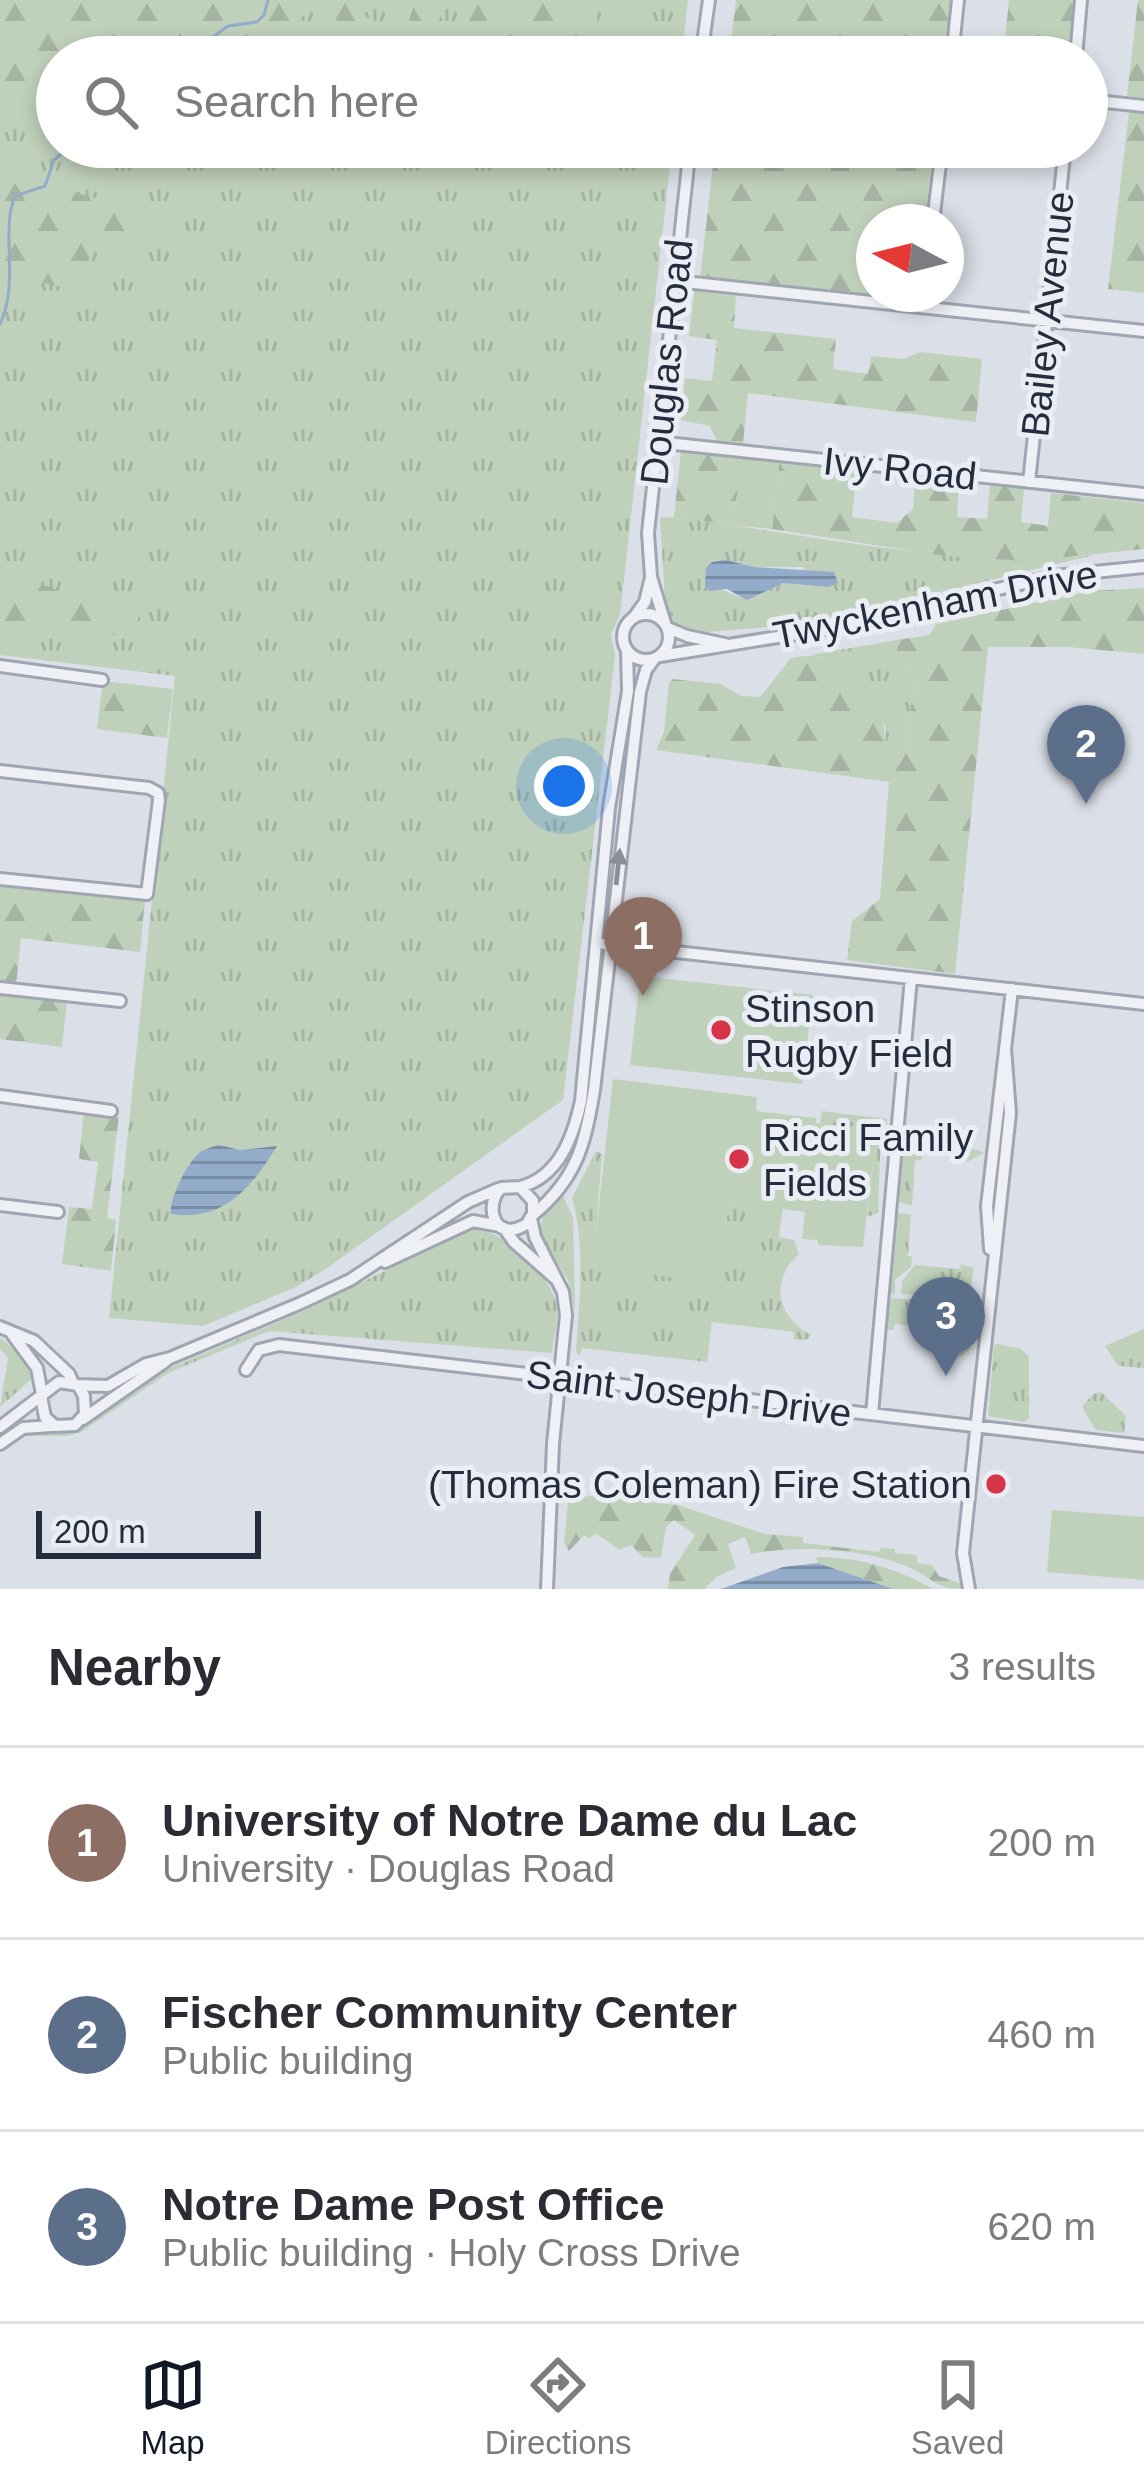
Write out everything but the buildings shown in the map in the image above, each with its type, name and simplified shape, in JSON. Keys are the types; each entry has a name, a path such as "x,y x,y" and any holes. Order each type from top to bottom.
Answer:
{"street":[{"path":"704,36 709,0"},
{"path":"954,36 958,0"},
{"path":"1078,36 1081,0"},
{"path":"1108,102 1144,106"},
{"name":"Douglas Road","path":"666,625 651,577 648,532 687,168"},
{"path":"935,204 939,168"},
{"name":"Bailey Avenue","path":"1029,482 1063,168"},
{"path":"674,281 856,301"},
{"path":"961,312 1144,331"},
{"name":"Ivy Road","path":"656,442 1144,494"},
{"name":"Twyckenham Drive","path":"657,657 832,628 1055,576 1144,567"},
{"name":"Douglas Road","path":"635,616 645,602 651,577"},
{"path":"0,1426 59,1382 108,1386 146,1364 301,1303 472,1221 523,1227 560,1191 584,1141 594,1090 643,676 669,643 666,625 648,614 635,616 625,628 628,691 577,1117 545,1178 468,1202 371,1267"},
{"name":"Twyckenham Drive","path":"666,625 687,637 725,644"},
{"path":"627,650 639,659 657,657"},
{"path":"0,666 102,680"},
{"path":"0,771 149,788 158,793 159,800 147,894 0,879"},
{"path":"595,943 1144,1004"},
{"path":"872,1414 911,979"},
{"path":"0,988 120,1001"},
{"path":"969,1589 963,1553 991,1269 987,1206 1012,989"},
{"path":"0,1096 111,1111"},
{"path":"520,1187 533,1201 538,1244 559,1282 566,1315 553,1444 547,1589"},
{"path":"502,1188 490,1207 502,1227 559,1282"},
{"path":"0,1204 58,1212"},
{"path":"6,1331 34,1341 69,1374 86,1406 80,1420"},
{"path":"6,1331 37,1368 45,1417 55,1426"},
{"name":"Saint Joseph Drive","path":"246,1370 255,1353 273,1345 1144,1446"},
{"path":"0,1444 23,1428 69,1427 170,1358"}],"green space":[{"path":"0,0 688,0 684,36 36,36 36,168 670,168 620,615 611,634 615,656 563,1100 296,1287 203,1326 109,1318 175,676 0,655"},
{"path":"0,0 346,0 353,11 372,20 375,36 345,36 329,8 318,3 280,36 36,36 36,101 0,104"},
{"path":"416,0 450,0 432,32 409,20"},
{"path":"480,0 579,0 594,7 598,22 606,28 606,36 461,36"},
{"path":"736,0 951,0 947,36 732,36"},
{"path":"1009,0 1074,0 1070,36 1005,36"},
{"path":"1138,0 1144,0 1144,98 1127,96"},
{"path":"1129,112 1144,113 1144,293 1108,289"},
{"path":"713,168 931,168 927,204 856,204 856,295 700,279"},
{"path":"0,181 49,185 112,203 136,201 132,245 123,251 91,252 86,266 88,285 76,290 44,283 25,300 4,299 0,311"},
{"path":"694,291 736,296 734,328 836,339 833,369 868,374 871,356 903,359 921,352 982,359 976,422 748,393 743,444 717,441 710,426 681,420 685,378 712,381 717,340 689,336"},
{"path":"681,451 742,458 733,525 674,517"},
{"path":"742,458 779,462 772,529 733,525"},
{"path":"779,462 857,471 852,517 897,523 913,509 915,478 959,482 957,517 987,519 990,485 1024,488 1021,522 1048,526 1051,493 1144,503 1144,549 1027,561 945,556 772,529"},
{"path":"660,518 936,553 1042,558 1094,555 806,624 695,633 673,623 665,601","holes":["726,560 754,567 802,567 828,587 783,583 742,598 720,589"]},
{"path":"0,563 77,598 140,617 139,638 0,622"},
{"path":"1144,588 1144,654 988,647 955,974 847,960 852,921 880,899 889,782 656,750 673,679 721,684 741,696 760,697 791,658 811,656 846,666 860,678 879,708 885,746 900,763 906,750 914,679 897,657 897,640 929,635 936,624 1090,591"},
{"path":"897,640 897,657 914,679 906,750 899,763 885,746 886,727 826,658 811,655"},
{"path":"103,681 173,689 167,738 97,729"},
{"path":"0,884 145,900 140,952 21,938 16,985 0,983"},
{"name":"Stinson Rugby Field","path":"640,976 813,995 802,1084 630,1065"},
{"path":"0,994 67,1001 62,1047 0,1039"},
{"name":"Ricci Family Fields","path":"613,1079 757,1097 756,1111 877,1129 863,1247 819,1245 817,1240 802,1239 805,1212 729,1201 719,1283 592,1268"},
{"path":"822,1111 887,1119 878,1213 867,1217 877,1130 820,1124"},
{"path":"84,1112 119,1116 107,1218 116,1220 111,1271 62,1264 69,1207 92,1209 98,1162 79,1159"},
{"path":"899,1141 984,1153 967,1162 967,1156 923,1153 915,1161 912,1206 895,1200"},
{"path":"596,1151 602,1154 593,1268 719,1282 729,1201 783,1207 779,1237 794,1240 799,1254 783,1276 781,1298 791,1319 811,1335 806,1340 794,1339 794,1332 712,1322 707,1362 582,1348 580,1355 576,1353 580,1255 572,1198"},
{"path":"563,1196 573,1217 575,1311 568,1280 539,1234 543,1217"},
{"path":"896,1213 911,1214 908,1256 912,1257 911,1267 895,1280 895,1295 890,1293"},
{"path":"471,1228 496,1235 522,1254 552,1291 557,1322 552,1353 269,1331 168,1373 83,1431 68,1436 25,1436 2,1448 22,1433 74,1432 165,1370 304,1311"},
{"path":"961,1264 974,1268 973,1300 901,1294 902,1281 915,1265 960,1269"},
{"path":"891,1298 975,1304 970,1349 962,1356 950,1353 952,1330 895,1324 893,1330 886,1330 884,1319"},
{"path":"1144,1329 1144,1368 1118,1366 1105,1346"},
{"path":"0,1338 17,1351 34,1377 0,1407 8,1358 0,1349"},
{"path":"994,1345 1021,1349 1029,1357 1029,1418 1024,1422 988,1416"},
{"path":"1101,1392 1126,1416 1124,1433 1096,1430 1082,1407"},
{"path":"593,1496 678,1505 765,1534 803,1537 803,1543 879,1552 895,1549 895,1553 917,1555 917,1563 932,1565 939,1576 962,1584 963,1589 945,1587 904,1565 867,1555 808,1549 751,1554 745,1537 728,1544 736,1568 704,1589 668,1589 670,1574 695,1535 674,1520 666,1527 661,1558 643,1557 631,1545 620,1550 595,1533 590,1539 584,1535 569,1551 564,1543 568,1502"},
{"path":"1052,1510 1144,1517 1144,1580 1047,1572"},
{"path":"816,1557 877,1565 933,1589 893,1589 818,1563"}],"water":[{"path":"726,560 754,567 834,572 838,583 828,587 783,583 747,600 727,589 709,591 706,568"},
{"path":"219,1145 240,1150 277,1146 246,1188 221,1207 206,1213 171,1214 190,1164 201,1151"},
{"path":"818,1563 893,1589 721,1589 783,1567"}],"waterway":[{"path":"214,36 228,26 257,22 268,0"},
{"path":"0,324 9,291 9,225 15,196 45,186 51,168"}],"place":[{"name":"Fischer Community Center","path":"1086,804"},
{"name":"University of Notre Dame du Lac","path":"643,996"},
{"name":"Stinson Rugby Field","path":"721,1030"},
{"name":"Ricci Family Fields","path":"739,1159"},
{"name":"Notre Dame Post Office","path":"946,1376"},
{"name":"(Thomas Coleman) Fire Station","path":"996,1484"}]}
